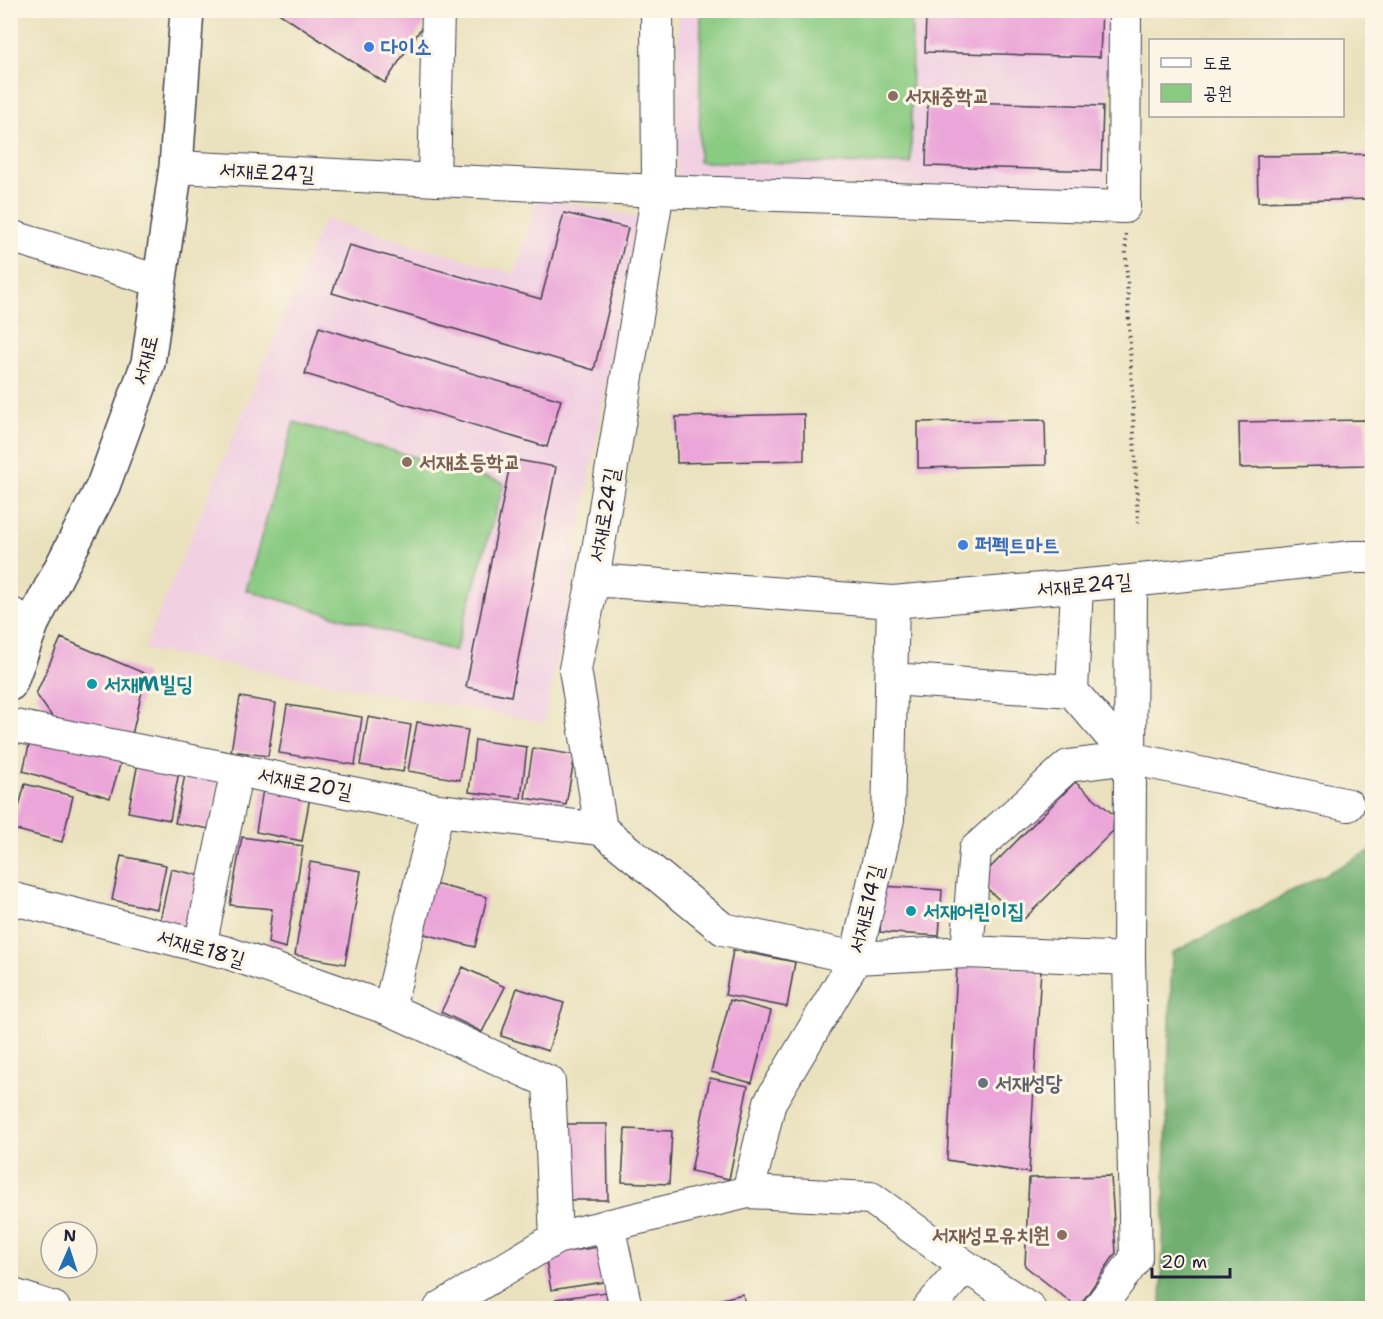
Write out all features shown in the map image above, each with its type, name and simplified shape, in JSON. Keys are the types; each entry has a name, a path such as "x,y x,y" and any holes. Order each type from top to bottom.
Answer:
{"main road":[{"name":"서재로","path":"10,684 21,619 103,486 147,363 176,167 187,10"}],"street":[{"path":"434,180 438,10"},
{"path":"657,10 658,191 1124,207 1125,10"},
{"name":"서재로24길","path":"176,167 658,191 593,580 893,602 1131,581 1352,557 1372,557"},
{"path":"10,236 159,281"},
{"path":"593,580 575,669 601,829 723,928 856,958 967,952 1129,959"},
{"path":"1099,1308 1136,1258 1129,959 1131,581"},
{"path":"1077,586 1072,691 1130,758"},
{"name":"서재로14길","path":"748,1192 770,1102 856,958 888,819 893,602"},
{"path":"891,679 1072,691"},
{"name":"서재로20길","path":"10,725 438,810 601,829"},
{"path":"967,952 975,850 1068,766 1130,758 1348,805"},
{"path":"200,946 237,770"},
{"path":"389,1009 438,810"},
{"name":"서재로18길","path":"10,898 228,953 389,1009 549,1082 556,1238"},
{"path":"440,1308 556,1238 748,1192 871,1198 965,1266 1029,1308"},
{"path":"608,1225 626,1308"},
{"path":"929,1308 965,1266"},
{"path":"10,1294 54,1308"}],"path":[{"path":"1124,207 1138,523"}],"shaded area":[{"name":"서재중학교","path":"679,11 1109,11 1106,189 676,181"},
{"name":"서재초등학교","path":"537,197 637,217 545,723 144,649 324,219 515,274"}],"green space":[{"path":"701,11 912,11 911,164 699,162"},
{"path":"294,422 504,483 455,651 246,590"},
{"path":"1372,850 1372,1308 1161,1308 1172,953"}],"building":[{"name":"다이소","path":"274,10 433,10 385,83"},
{"path":"926,10 1102,10 1100,57 925,52"},
{"path":"928,101 1103,106 1101,171 926,166"},
{"path":"1372,154 1372,199 1258,202 1257,156"},
{"path":"564,213 628,228 594,370 332,293 349,245 541,299"},
{"path":"319,327 561,400 547,447 305,374"},
{"path":"804,414 804,460 677,463 676,417"},
{"path":"1045,420 1046,465 918,468 918,422"},
{"path":"1366,420 1367,465 1240,468 1239,422"},
{"path":"511,459 556,467 511,696 466,687"},
{"name":"서재M빌딩","path":"61,638 146,674 132,735 53,718 36,694"},
{"path":"240,697 276,703 268,756 231,751"},
{"path":"287,705 362,717 355,765 279,753"},
{"path":"368,717 411,725 403,772 360,765"},
{"path":"417,722 468,730 460,780 408,771"},
{"path":"475,740 527,747 521,798 469,792"},
{"path":"30,741 123,755 110,798 23,771"},
{"path":"533,748 575,755 566,805 525,798"},
{"path":"139,758 180,766 170,820 128,812"},
{"path":"186,770 220,776 210,829 175,823"},
{"path":"1075,782 1114,815 1113,831 1022,921 978,880"},
{"path":"25,784 73,796 62,842 13,829"},
{"path":"263,789 310,797 302,841 256,832"},
{"path":"242,837 303,846 286,948 268,943 272,909 230,905"},
{"path":"121,856 166,865 157,909 112,900"},
{"path":"310,862 361,871 345,964 295,955"},
{"path":"171,869 207,877 196,929 160,921"},
{"path":"430,883 487,897 475,947 417,932"},
{"name":"서재어린이집","path":"883,886 942,890 939,936 880,932"},
{"path":"733,950 795,962 787,1007 725,995"},
{"name":"서재성당","path":"957,966 1041,968 1029,1173 947,1160"},
{"path":"463,967 505,987 482,1032 441,1012"},
{"path":"517,988 564,1003 548,1051 501,1036"},
{"path":"730,1000 771,1011 752,1083 711,1072"},
{"path":"710,1078 748,1086 729,1179 691,1171"},
{"path":"561,1124 607,1124 608,1200 561,1200"},
{"path":"625,1129 672,1131 669,1184 622,1182"},
{"name":"서재성모유치원","path":"1111,1176 1116,1253 1078,1308 1025,1266 1029,1178"},
{"path":"605,1246 610,1281 551,1290 545,1255"},
{"path":"606,1292 608,1308 558,1308 556,1299"},
{"path":"743,1294 746,1308 684,1308"}],"place":[{"name":"다이소","path":"369,47"},
{"name":"서재중학교","path":"893,96"},
{"name":"서재초등학교","path":"407,462"},
{"name":"퍼펙트마트","path":"963,545"},
{"name":"서재M빌딩","path":"92,684"},
{"name":"서재어린이집","path":"911,911"},
{"name":"서재성당","path":"983,1083"},
{"name":"서재성모유치원","path":"1062,1235"}]}
